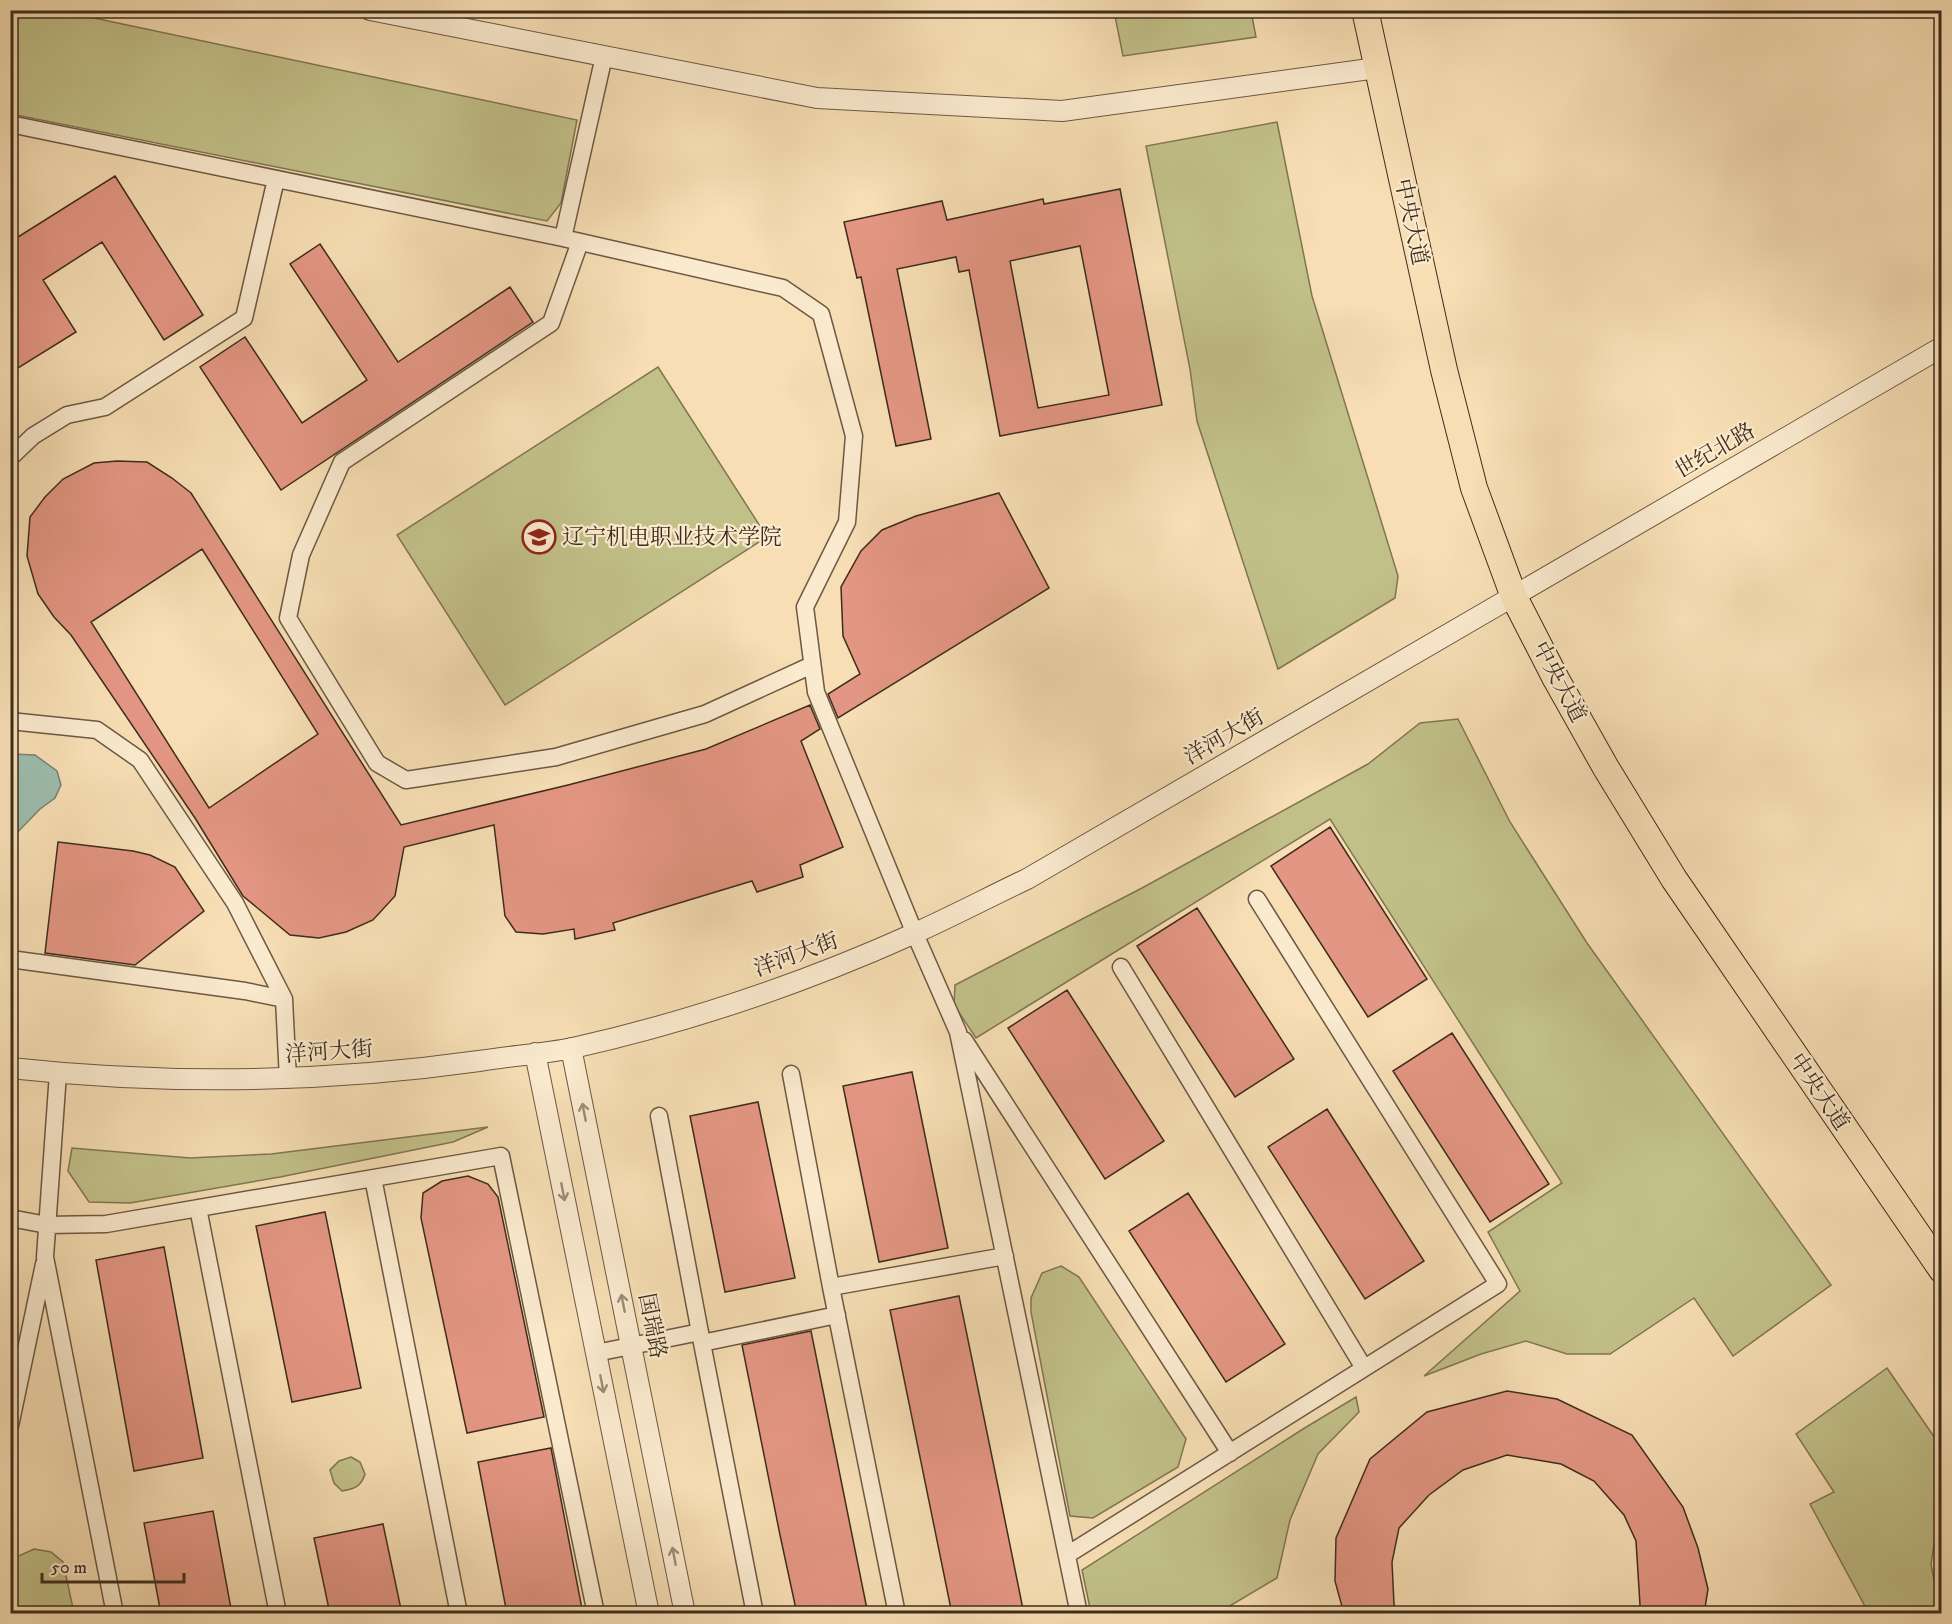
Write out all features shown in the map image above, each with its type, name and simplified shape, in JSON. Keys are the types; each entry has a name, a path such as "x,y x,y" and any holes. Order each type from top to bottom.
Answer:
{"main road":[{"name":"中央大道","path":"1365,10 1444,370 1472,477 1514,597 1556,680 1595,749 1674,879 1941,1270"}],"street":[{"path":"370,10 817,98 1062,111 1377,68"},
{"path":"563,238 604,56"},
{"path":"10,124 563,238 783,288 821,314 854,436 847,522 805,607 816,692 915,934 958,1032 1230,1453"},
{"path":"10,458 33,436 66,415 105,407 244,318 276,179"},
{"path":"580,242 550,323 342,462 301,555 288,618 376,763 406,780 556,757 705,714 812,664"},
{"name":"世纪北路","path":"1514,597 1941,347"},
{"name":"洋河大街","path":"10,1068 58,1073 191,1080 288,1079 412,1070 571,1048 672,1022 849,961 915,934 1027,879 1514,597"},
{"path":"10,721 97,730 140,760 236,903 284,999 288,1079"},
{"path":"1067,1555 1498,1284 1257,899"},
{"path":"10,959 245,991 284,999"},
{"path":"1121,968 1365,1368"},
{"path":"958,1032 1079,1614"},
{"name":"国瑞路","path":"571,1048 685,1614"},
{"path":"535,1053 649,1614"},
{"path":"10,1426 45,1257 58,1073"},
{"path":"791,1074 897,1614"},
{"path":"659,1116 755,1614"},
{"path":"10,1218 47,1225 105,1224 501,1156 596,1614"},
{"path":"373,1178 459,1614"},
{"path":"198,1208 278,1614"},
{"path":"831,1287 1005,1256"},
{"path":"45,1257 115,1614"},
{"path":"596,1353 631,1345 701,1337 837,1315"}],"shaded area":[{"path":"10,11 61,11 577,120 561,203 547,221 11,114"},
{"path":"1114,11 1251,11 1256,37 1123,56"},
{"path":"1277,122 1312,296 1398,576 1395,598 1278,669 1197,421 1190,369 1146,146"},
{"path":"658,367 767,537 505,705 397,535"},
{"path":"1458,719 1510,822 1587,943 1831,1285 1733,1356 1694,1298 1610,1354 1567,1354 1526,1341 1481,1354 1424,1376 1520,1291 1488,1232 1562,1183 1330,819 976,1038 954,1005 955,985 1142,888 1368,764 1420,723"},
{"path":"11,754 35,755 57,771 61,785 55,798 40,809 11,839"},
{"path":"488,1127 453,1142 280,1177 130,1203 89,1202 68,1171 72,1148 190,1158 271,1154"},
{"path":"1061,1266 1079,1277 1186,1439 1178,1467 1093,1518 1070,1516 1031,1312 1031,1298 1042,1273"},
{"path":"1887,1368 1941,1447 1941,1519 1937,1524 1931,1565 1941,1613 1863,1613 1867,1610 1810,1504 1834,1492 1796,1434"},
{"path":"1356,1397 1359,1412 1318,1454 1290,1520 1277,1578 1218,1613 1091,1613 1082,1570"},
{"path":"351,1457 360,1462 365,1474 356,1487 342,1491 334,1483 330,1470 339,1461"},
{"path":"34,1549 51,1552 63,1562 74,1613 11,1613 11,1564 14,1558"}],"building":[{"path":"115,176 203,315 164,340 102,242 43,280 76,332 10,373 10,325 18,320 10,309 10,242"},
{"path":"1120,189 1162,405 1000,436 969,270 959,272 956,257 897,269 931,439 896,446 861,277 857,278 844,222 942,201 947,220 1043,199 1044,204","holes":["1080,246 1109,395 1038,408 1010,261"]},
{"path":"320,244 398,362 510,287 533,322 281,490 200,367 245,337 302,423 367,380 290,264"},
{"path":"147,462 191,493 401,825 706,749 810,705 820,729 801,741 843,847 800,865 803,877 757,892 752,881 613,923 615,930 575,939 574,929 543,934 516,932 505,916 494,825 404,847 395,896 373,920 346,932 319,938 290,935 243,896 195,818 71,635 54,617 38,594 27,556 30,517 63,479 94,463","holes":["202,549 318,734 209,808 91,622"]},
{"path":"999,493 1049,588 838,718 828,694 860,674 843,636 841,587 861,551 882,530 916,516"},
{"path":"1330,827 1427,979 1368,1017 1271,866"},
{"path":"58,842 150,855 175,867 204,911 135,965 45,953"},
{"path":"1197,908 1294,1059 1235,1097 1137,946"},
{"path":"1067,990 1164,1141 1105,1179 1008,1028"},
{"path":"1452,1033 1549,1184 1490,1222 1393,1071"},
{"path":"912,1072 948,1248 879,1262 843,1086"},
{"path":"758,1102 795,1278 725,1292 690,1116"},
{"path":"1327,1109 1424,1261 1365,1299 1268,1147"},
{"path":"468,1176 488,1184 498,1197 544,1417 467,1433 421,1218 423,1193 442,1181"},
{"path":"1188,1193 1285,1344 1226,1382 1129,1231"},
{"path":"325,1212 361,1388 292,1402 256,1226"},
{"path":"164,1247 203,1458 134,1471 96,1260"},
{"path":"959,1296 1024,1614 952,1614 890,1310"},
{"path":"811,1331 868,1614 797,1614 780,1535 742,1345"},
{"path":"1507,1391 1557,1399 1632,1435 1683,1507 1698,1548 1708,1589 1704,1614 1637,1614 1640,1605 1636,1541 1624,1515 1594,1481 1561,1464 1507,1455 1463,1470 1429,1495 1399,1528 1392,1562 1394,1604 1397,1614 1344,1614 1335,1581 1336,1538 1370,1459 1427,1412"},
{"path":"551,1448 583,1614 507,1614 478,1462"},
{"path":"213,1511 232,1614 161,1614 144,1523"},
{"path":"383,1524 402,1614 330,1614 314,1538"}],"place":[{"name":"辽宁机电职业技术学院","path":"539,537"}]}
